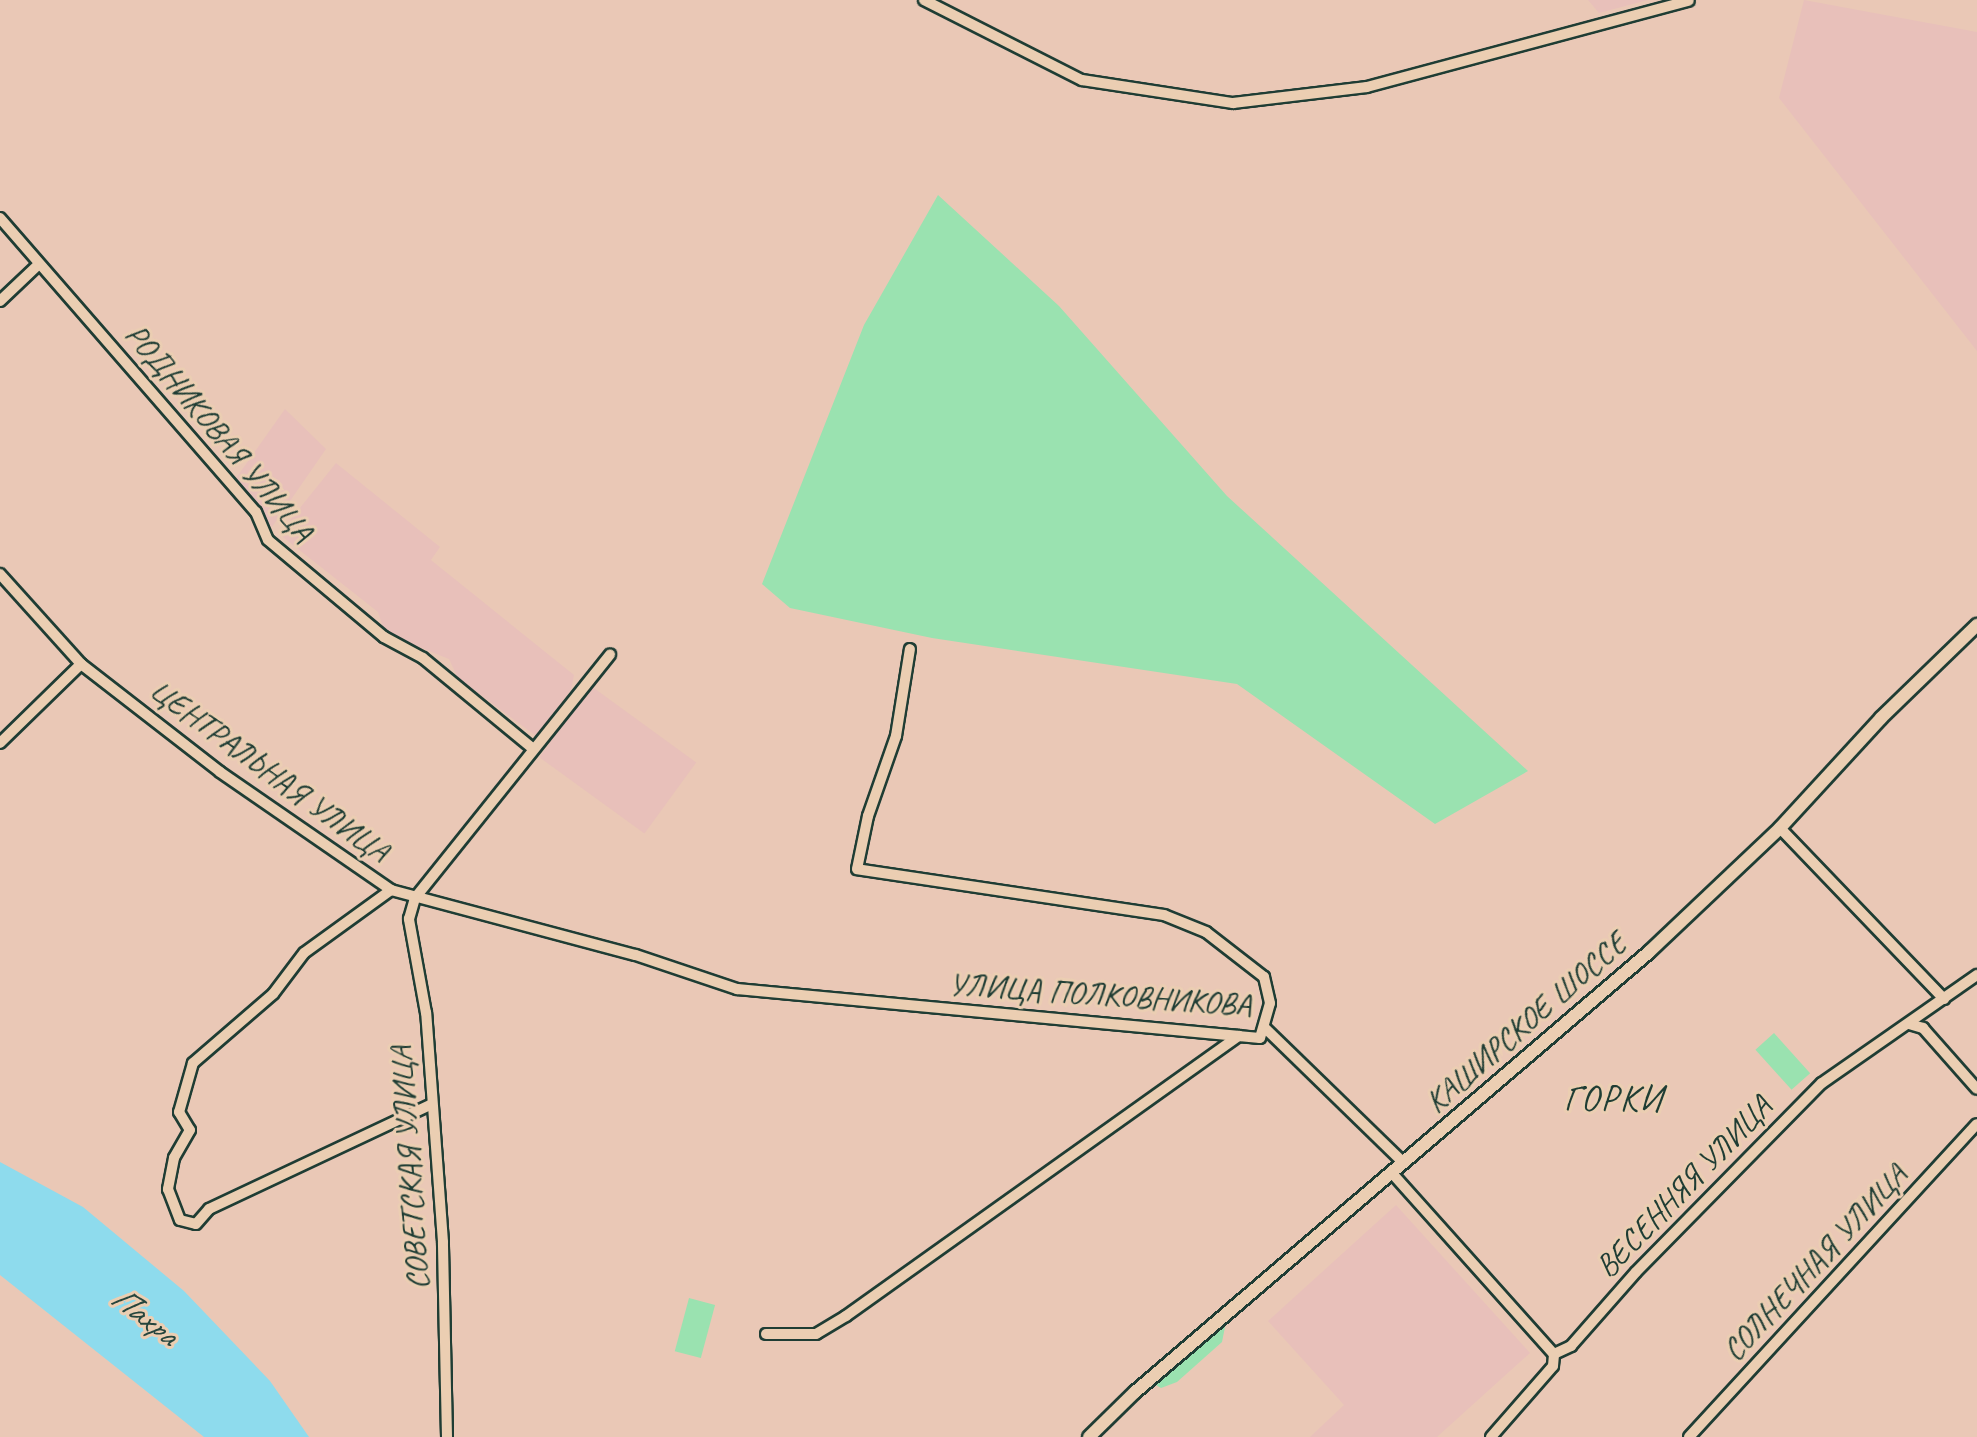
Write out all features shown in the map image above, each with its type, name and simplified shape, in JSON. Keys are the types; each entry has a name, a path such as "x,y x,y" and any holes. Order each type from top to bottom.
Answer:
{"main road":[{"name":"КАШИРСКОЕ ШОССЕ","path":"1089,1437 1391,1172 1638,962 1780,828 1881,718 1977,625"}],"street":[{"path":"924,0 1082,80 1233,103 1367,87 1689,1"},
{"name":"РОДНИКОВАЯ УЛИЦА","path":"0,218 256,512 268,540 384,637 423,658 532,748"},
{"path":"0,301 39,264"},
{"name":"ЦЕНТРАЛЬНАЯ УЛИЦА","path":"0,574 81,664 220,772 391,890 415,898 449,902 636,955 737,989 784,995"},
{"name":"УЛИЦА ПОЛКОВНИКОВА","path":"784,995 1260,1038 1265,1028 1270,1003 1264,977 1206,932 1164,915 857,869 868,816 899,723 910,649"},
{"path":"415,898 532,748 610,655"},
{"path":"0,743 81,664"},
{"path":"1780,828 1944,999"},
{"path":"391,890 304,953 273,994 193,1063 179,1112 190,1130 174,1158 168,1189 180,1220 196,1224 209,1209 432,1104"},
{"name":"СОВЕТСКАЯ УЛИЦА","path":"415,898 409,919 426,1013 443,1242 447,1437"},
{"name":"ВЕСЕННЯЯ УЛИЦА","path":"1491,1437 1553,1366 1554,1354 1571,1346 1636,1272 1822,1083 1977,975"},
{"path":"1909,1024 1923,1028 1977,1089"},
{"path":"1265,1028 1403,1162"},
{"path":"766,1334 816,1334 846,1316 1238,1036"},
{"name":"СОЛНЕЧНАЯ УЛИЦА","path":"1689,1437 1977,1124"},
{"path":"1391,1172 1554,1354"}],"shaded area":[{"path":"1588,0 1648,0 1599,13"},
{"path":"1804,0 1977,32 1977,351 1779,98"},
{"path":"285,409 326,449 272,527 234,481"},
{"path":"336,463 440,547 431,560 574,675 571,690 536,736 458,678 449,659 385,633 378,612 279,534"},
{"path":"591,686 696,762 644,834 539,757"},
{"path":"1396,1205 1530,1353 1437,1437 1310,1437 1344,1405 1268,1321"}],"green space":[{"path":"938,195 1059,306 1227,496 1528,771 1435,824 1237,684 932,638 790,608 762,584 864,325"},
{"path":"1774,1033 1810,1073 1792,1090 1755,1050"},
{"path":"689,1298 715,1305 701,1358 675,1351"},
{"path":"1226,1322 1222,1342 1177,1382 1161,1388 1154,1384"}],"water":[{"name":"Пахра","path":"0,1162 83,1207 184,1291 270,1381 309,1437 204,1437 0,1275"}],"district":[{"name":"ГОРКИ","path":"1614,1099"}]}
